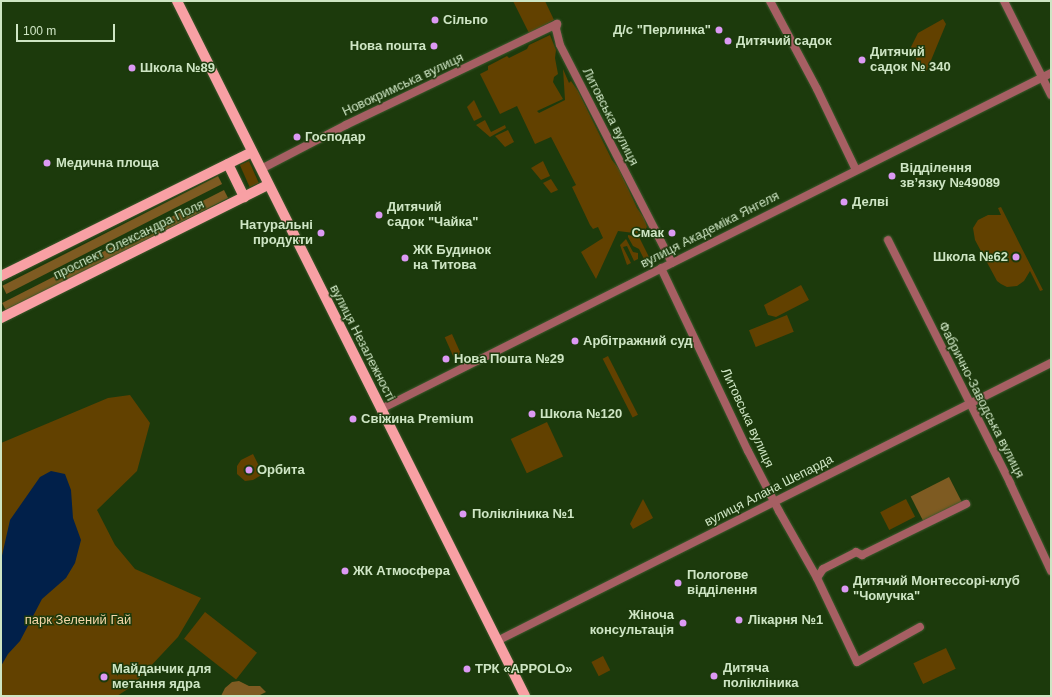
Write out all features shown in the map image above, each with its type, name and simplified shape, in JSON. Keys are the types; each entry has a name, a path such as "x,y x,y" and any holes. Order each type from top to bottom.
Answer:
{"main road":[{"name":"вулиця Незалежності","path":"177,1 524,696"},
{"name":"проспект Олександра Поля","path":"1,276 252,152"},
{"path":"228,164 244,197"},
{"name":"проспект Олександра Поля","path":"1,318 268,185"}],"street":[{"path":"770,1 817,89 856,170"},
{"path":"1004,1 1051,95"},
{"name":"Новокримська вулиця","path":"261,169 346,125 557,24"},
{"name":"Литовська вулиця","path":"557,24 557,36 560,45 672,263"},
{"name":"вулиця Академіка Янгеля","path":"380,409 1051,73"},
{"name":"Фабрично-Заводська вулиця","path":"888,240 1010,483 1051,571"},
{"name":"Литовська вулиця","path":"661,268 774,502 817,578 857,662 920,627"},
{"name":"вулиця Алана Шепарда","path":"497,641 1051,363"},
{"path":"817,578 823,570 856,552 862,555 966,504"}],"green space":[{"path":"513,1 545,1 554,20 529,33"},
{"path":"943,19 946,24 927,70 922,73 911,47 918,33"},
{"path":"550,35 556,50 555,58 558,74 554,77 553,82 563,99 537,111 539,113 565,100 563,69 569,83 571,81 578,91 612,160 619,169 637,208 644,218 647,227 642,234 618,231 596,279 581,252 603,238 598,227 593,229 590,225 572,187 576,185 551,137 535,144 517,106 500,114 480,74 488,70 488,66 507,56 509,58 527,49 529,45"},
{"path":"474,100 482,117 474,121 467,107"},
{"path":"485,120 491,132 505,125 506,128 490,137 476,125"},
{"path":"508,130 514,142 505,147 495,136"},
{"path":"249,161 259,183 250,187 240,165"},
{"path":"543,161 550,176 541,180 531,168"},
{"path":"551,179 558,190 551,193 543,183"},
{"path":"1001,207 1043,290 1040,291 1030,271 1024,281 1017,286 1007,287 1001,284 997,281 975,240 973,228 978,220 988,215 1001,215 998,208"},
{"path":"628,235 639,237 649,257 644,259 639,249 633,246"},
{"path":"626,239 633,252 638,253 638,259 634,261 627,246 623,247 631,263 627,265 620,245"},
{"path":"801,285 809,300 776,317 768,315 764,305"},
{"path":"787,315 794,332 756,347 749,330"},
{"path":"452,334 461,354 454,357 445,337"},
{"path":"608,356 638,415 633,418 603,359"},
{"name":"парк Зелений Гай","path":"130,395 150,423 137,471 97,510 115,545 135,569 201,598 178,637 131,687 117,696 1,696 1,443 108,398"},
{"path":"547,422 563,456 527,473 511,439"},
{"path":"253,454 263,474 253,480 245,481 237,474 237,466 241,460"},
{"path":"643,499 653,518 633,529 630,524"},
{"path":"906,499 915,517 889,530 880,512"},
{"path":"205,612 257,653 236,679 184,639"},
{"path":"946,648 956,669 923,684 913,663"},
{"path":"603,656 610,670 599,676 591,662"}],"shaded area":[{"path":"218,176 222,184 6,294 2,286"},
{"path":"224,190 228,198 6,311 2,303"},
{"path":"949,477 962,503 924,522 911,497"},
{"path":"239,681 249,686 260,686 266,692 258,696 221,696 225,688 232,682"}],"water":[{"path":"51,471 65,474 71,490 73,518 81,540 75,563 66,578 42,599 20,641 8,654 1,666 1,560 10,520 40,477"}],"place":[{"name":"Сільпо","path":"435,20"},
{"name":"Д/с \"Перлинка\"","path":"719,30"},
{"name":"Дитячий садок","path":"728,41"},
{"name":"Нова пошта","path":"434,46"},
{"name":"Дитячий садок № 340","path":"862,60"},
{"name":"Школа №89","path":"132,68"},
{"name":"Господар","path":"297,137"},
{"name":"Медична площа","path":"47,163"},
{"name":"Відділення зв’язку №49089","path":"892,176"},
{"name":"Делві","path":"844,202"},
{"name":"Дитячий садок \"Чайка\"","path":"379,215"},
{"name":"Натуральні продукти","path":"321,233"},
{"name":"Смак","path":"672,233"},
{"name":"Школа №62","path":"1016,257"},
{"name":"ЖК Будинок на Титова","path":"405,258"},
{"name":"Арбітражний суд","path":"575,341"},
{"name":"Нова Пошта №29","path":"446,359"},
{"name":"Школа №120","path":"532,414"},
{"name":"Свіжина Premium","path":"353,419"},
{"name":"Орбита","path":"249,470"},
{"name":"Полікліника №1","path":"463,514"},
{"name":"ЖК Атмосфера","path":"345,571"},
{"name":"Пологове відділення","path":"678,583"},
{"name":"Дитячий Монтессорі-клуб \"Чомучка\"","path":"845,589"},
{"name":"Лікарня №1","path":"739,620"},
{"name":"Жіноча консультація","path":"683,623"},
{"name":"ТРК «APPOLO»","path":"467,669"},
{"name":"Дитяча полікліника","path":"714,676"},
{"name":"Майданчик для метання ядра","path":"104,677"}]}
